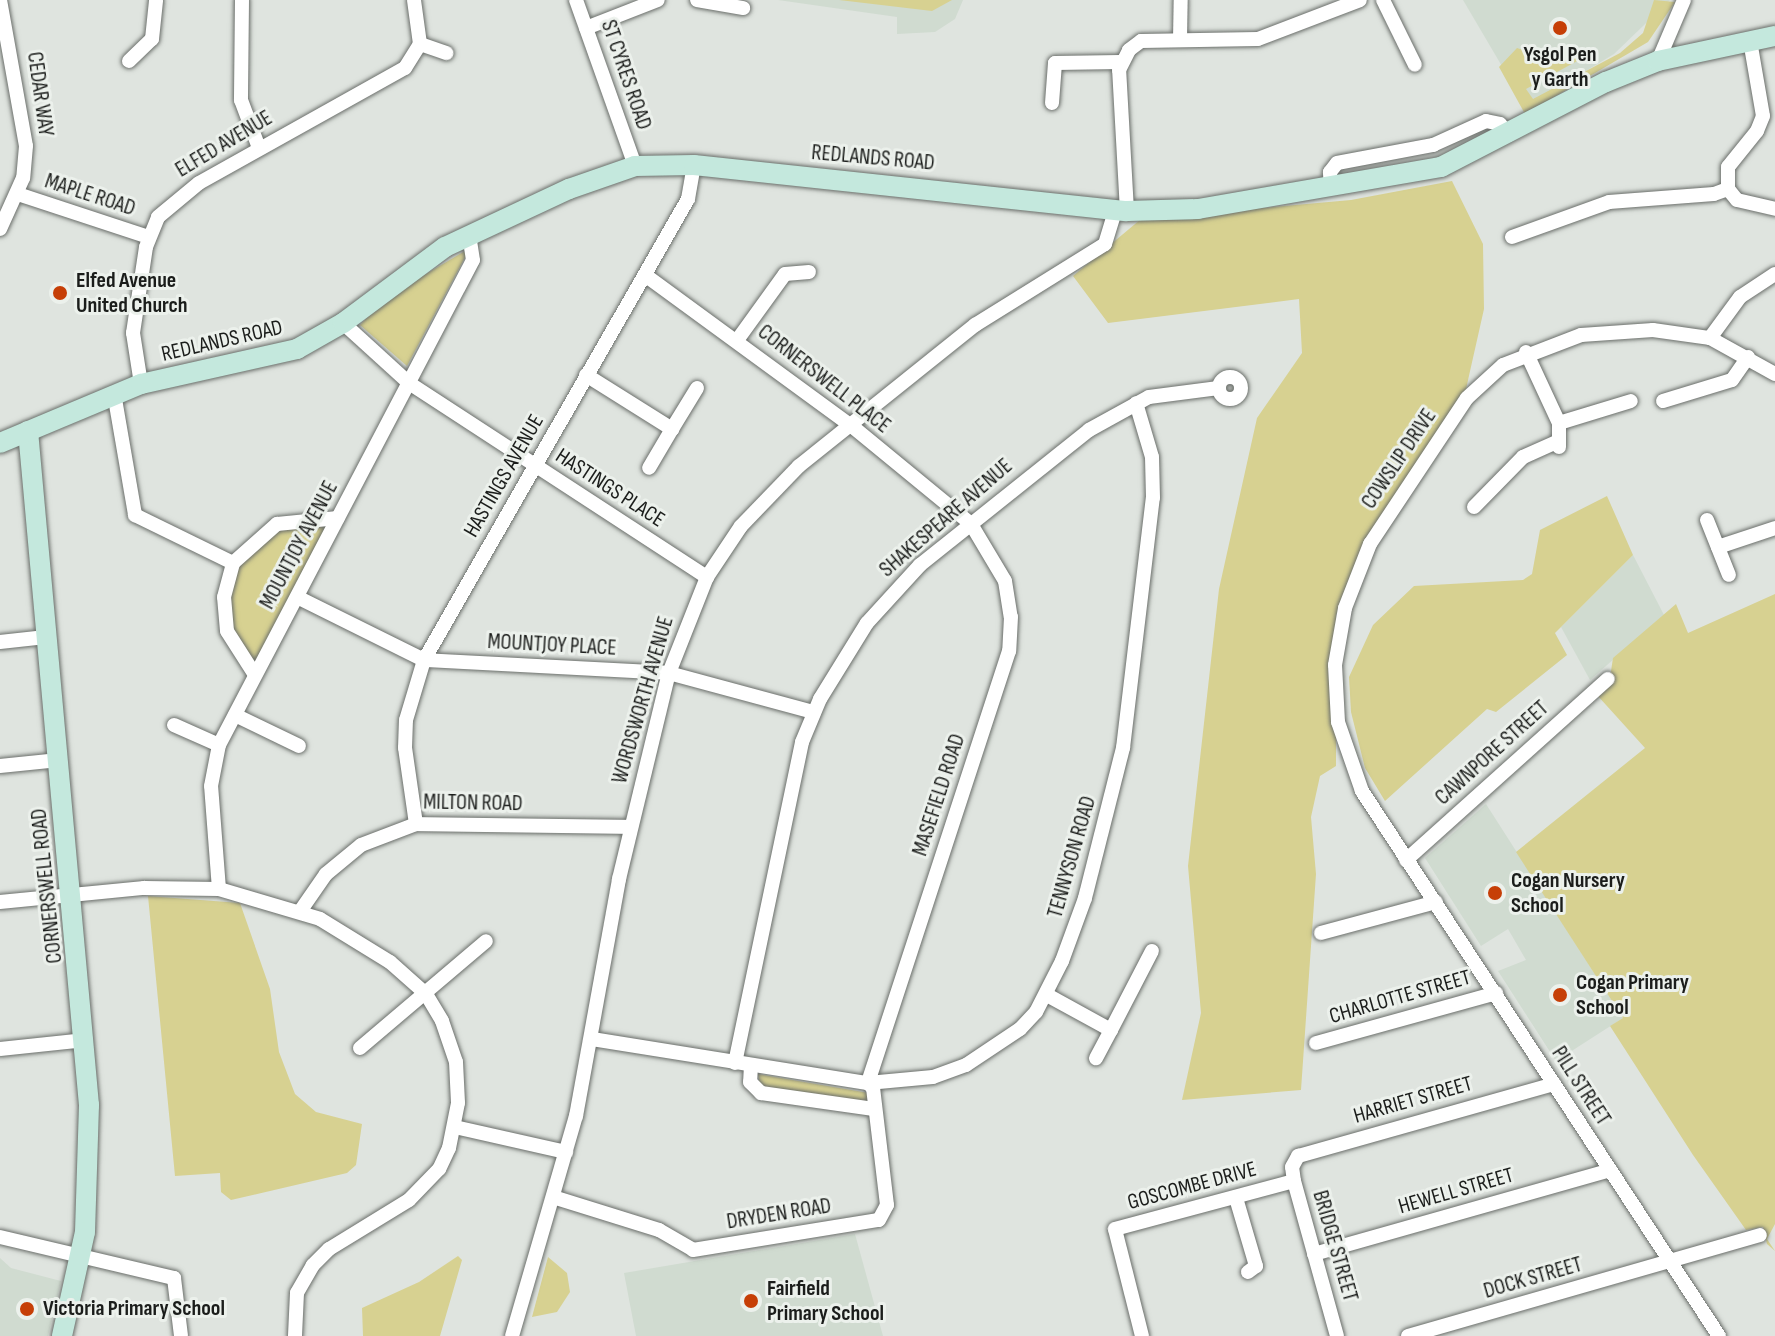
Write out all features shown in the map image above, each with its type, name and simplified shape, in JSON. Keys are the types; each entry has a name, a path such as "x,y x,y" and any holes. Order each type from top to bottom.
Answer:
{"main road":[{"name":"REDLANDS ROAD","path":"0,443 141,384 275,356 343,323 422,261 469,235 635,166 694,165 1121,210 1198,209 1441,167 1509,135 1606,82 1658,61 1775,36"},
{"name":"CORNERSWELL ROAD","path":"28,431 86,1040 89,1177 81,1256 62,1336"}],"street":[{"name":"CEDAR WAY","path":"0,0 25,128 18,194"},
{"path":"129,61 152,39 156,0"},
{"path":"242,0 241,100 259,148"},
{"path":"414,0 420,44 446,53"},
{"name":"ST CYRES ROAD","path":"576,0 635,166"},
{"path":"586,28 658,0"},
{"path":"697,0 743,8"},
{"path":"1180,39 1181,0"},
{"path":"1052,103 1055,63 1120,62 1141,41 1258,39 1360,0"},
{"path":"1383,0 1415,65"},
{"path":"1658,61 1684,0"},
{"path":"1750,41 1769,117 1728,167 1728,189 1737,200 1775,209"},
{"name":"ELFED AVENUE","path":"141,384 132,339 149,237 158,217 181,195 259,148 405,68 420,44"},
{"path":"1120,62 1121,210"},
{"name":"HASTINGS AVENUE","path":"416,824 406,720 424,660 688,199 694,165"},
{"path":"1512,237 1609,202 1714,194 1728,189"},
{"path":"0,229 18,194"},
{"name":"MAPLE ROAD","path":"18,194 149,237"},
{"name":"WORDSWORTH AVENUE","path":"512,1336 566,1152 592,1039 630,827 669,673 707,577 760,504 848,424 975,325 1105,244 1121,210"},
{"name":"MOUNTJOY AVENUE","path":"219,889 211,786 219,745 473,260 469,235"},
{"path":"738,339 785,274 809,272"},
{"path":"1710,338 1740,297 1775,274"},
{"name":"CORNERSWELL PLACE","path":"645,275 738,339 971,524"},
{"name":"HASTINGS PLACE","path":"343,323 409,383 707,577"},
{"name":"COWSLIP DRIVE","path":"1406,860 1362,791 1344,744 1335,665 1345,608 1370,544 1467,398 1495,371 1526,352 1616,330 1710,338 1775,374"},
{"path":"1474,507 1523,457 1558,444 1559,423 1526,352"},
{"path":"1663,401 1732,380 1748,357"},
{"path":"586,375 672,429"},
{"path":"649,468 697,388"},
{"name":"SHAKESPEARE AVENUE","path":"735,1063 794,777 814,712 885,601 971,524 1070,444 1136,403 1218,388"},
{"path":"114,393 135,515 233,563"},
{"path":"1559,423 1631,401"},
{"name":"TENNYSON ROAD","path":"592,1039 868,1083 924,1078 966,1065 1020,1029 1047,995 1106,828 1131,697 1153,498 1152,457 1136,403"},
{"path":"255,675 227,631 224,597 233,563 277,524 338,518"},
{"path":"1707,520 1729,575"},
{"name":"MASEFIELD ROAD","path":"868,1083 1009,651 1011,617 1005,581 971,524"},
{"path":"1718,547 1775,528"},
{"name":"MOUNTJOY PLACE","path":"297,597 424,660 669,673 814,712"},
{"path":"0,642 46,637"},
{"name":"CAWNPORE STREET","path":"1406,860 1608,679"},
{"path":"235,715 299,746"},
{"path":"174,725 219,745"},
{"path":"0,766 59,760"},
{"name":"MILTON ROAD","path":"301,910 326,874 361,845 416,824 630,827"},
{"name":"PILL STREET","path":"1406,860 1719,1336"},
{"path":"0,902 144,888 219,889 301,910 353,936 426,994 442,1021 456,1062 455,1127 439,1169 392,1215 329,1249 313,1265 297,1293 295,1336"},
{"path":"1321,933 1436,902"},
{"path":"360,1048 486,941"},
{"path":"1096,1058 1152,951"},
{"name":"CHARLOTTE STREET","path":"1316,1043 1496,993"},
{"path":"1047,995 1111,1030"},
{"path":"0,1049 86,1040"},
{"path":"751,1065 750,1082 761,1093 874,1109"},
{"name":"DRYDEN ROAD","path":"553,1197 659,1230 693,1250 879,1220 887,1205 868,1083"},
{"name":"HARRIET STREET","path":"1293,1174 1302,1154 1554,1084"},
{"path":"455,1127 566,1152"},
{"name":"HEWELL STREET","path":"1314,1254 1610,1170"},
{"name":"GOSCOMBE DRIVE","path":"1142,1336 1115,1229 1236,1198 1293,1174"},
{"name":"BRIDGE STREET","path":"1293,1174 1337,1336"},
{"path":"1236,1198 1256,1266 1248,1272"},
{"name":"DOCK STREET","path":"1408,1336 1760,1235"},
{"path":"0,1237 174,1278 181,1336"}],"shaded area":[{"path":"778,0 963,0 955,19 935,32 897,34 897,17"},
{"path":"839,0 952,0 932,11"},
{"name":"Ysgol Pen y Garth","path":"1463,0 1670,0 1614,54 1526,107"},
{"path":"1654,0 1675,2 1648,42 1525,114 1499,67 1517,48 1532,53 1561,47 1579,60 1526,89 1533,99 1620,53 1643,33"},
{"path":"1452,181 1483,244 1484,309 1466,389 1368,538 1336,615 1336,766 1320,776 1311,817 1316,874 1301,1090 1182,1100 1201,1013 1188,866 1219,589 1257,418 1302,353 1299,299 1108,323 1073,276 1141,219 1351,200"},
{"path":"470,248 407,366 360,325 387,297"},
{"path":"1607,496 1633,555 1555,633 1567,655 1496,712 1487,709 1385,801 1365,768 1351,712 1349,677 1373,625 1414,586 1523,580 1532,574 1540,530"},
{"path":"329,526 254,662 235,640 229,602 240,562 280,528"},
{"path":"1633,555 1664,615 1590,680 1561,627"},
{"path":"1775,594 1775,1224 1767,1239 1775,1251 1767,1244 1763,1227 1746,1230 1693,1155 1610,1026 1623,1018 1516,852 1645,748 1597,695 1609,684 1613,658 1676,604 1688,633"},
{"path":"1486,804 1623,1018 1556,1061 1498,971 1526,960 1508,929 1481,946 1425,858"},
{"path":"148,896 240,903 270,989 279,1052 295,1094 316,1112 362,1124 356,1165 347,1173 231,1200 221,1192 220,1173 175,1176"},
{"path":"758,1074 869,1093 868,1102 761,1089"},
{"name":"Fairfield Primary School","path":"855,1234 883,1336 636,1336 624,1273"},
{"path":"458,1256 462,1260 440,1336 363,1336 362,1308 419,1282"},
{"path":"548,1257 567,1273 570,1292 557,1312 532,1317"},
{"name":"Victoria Primary School","path":"0,1258 11,1268 61,1281 48,1336 0,1336"}],"place":[{"name":"Ysgol Pen y Garth","path":"1560,28"},
{"name":"Elfed Avenue United Church","path":"60,293"},
{"name":"Cogan Nursery School","path":"1495,893"},
{"name":"Cogan Primary School","path":"1560,995"},
{"name":"Fairfield Primary School","path":"751,1301"},
{"name":"Victoria Primary School","path":"27,1309"}]}
